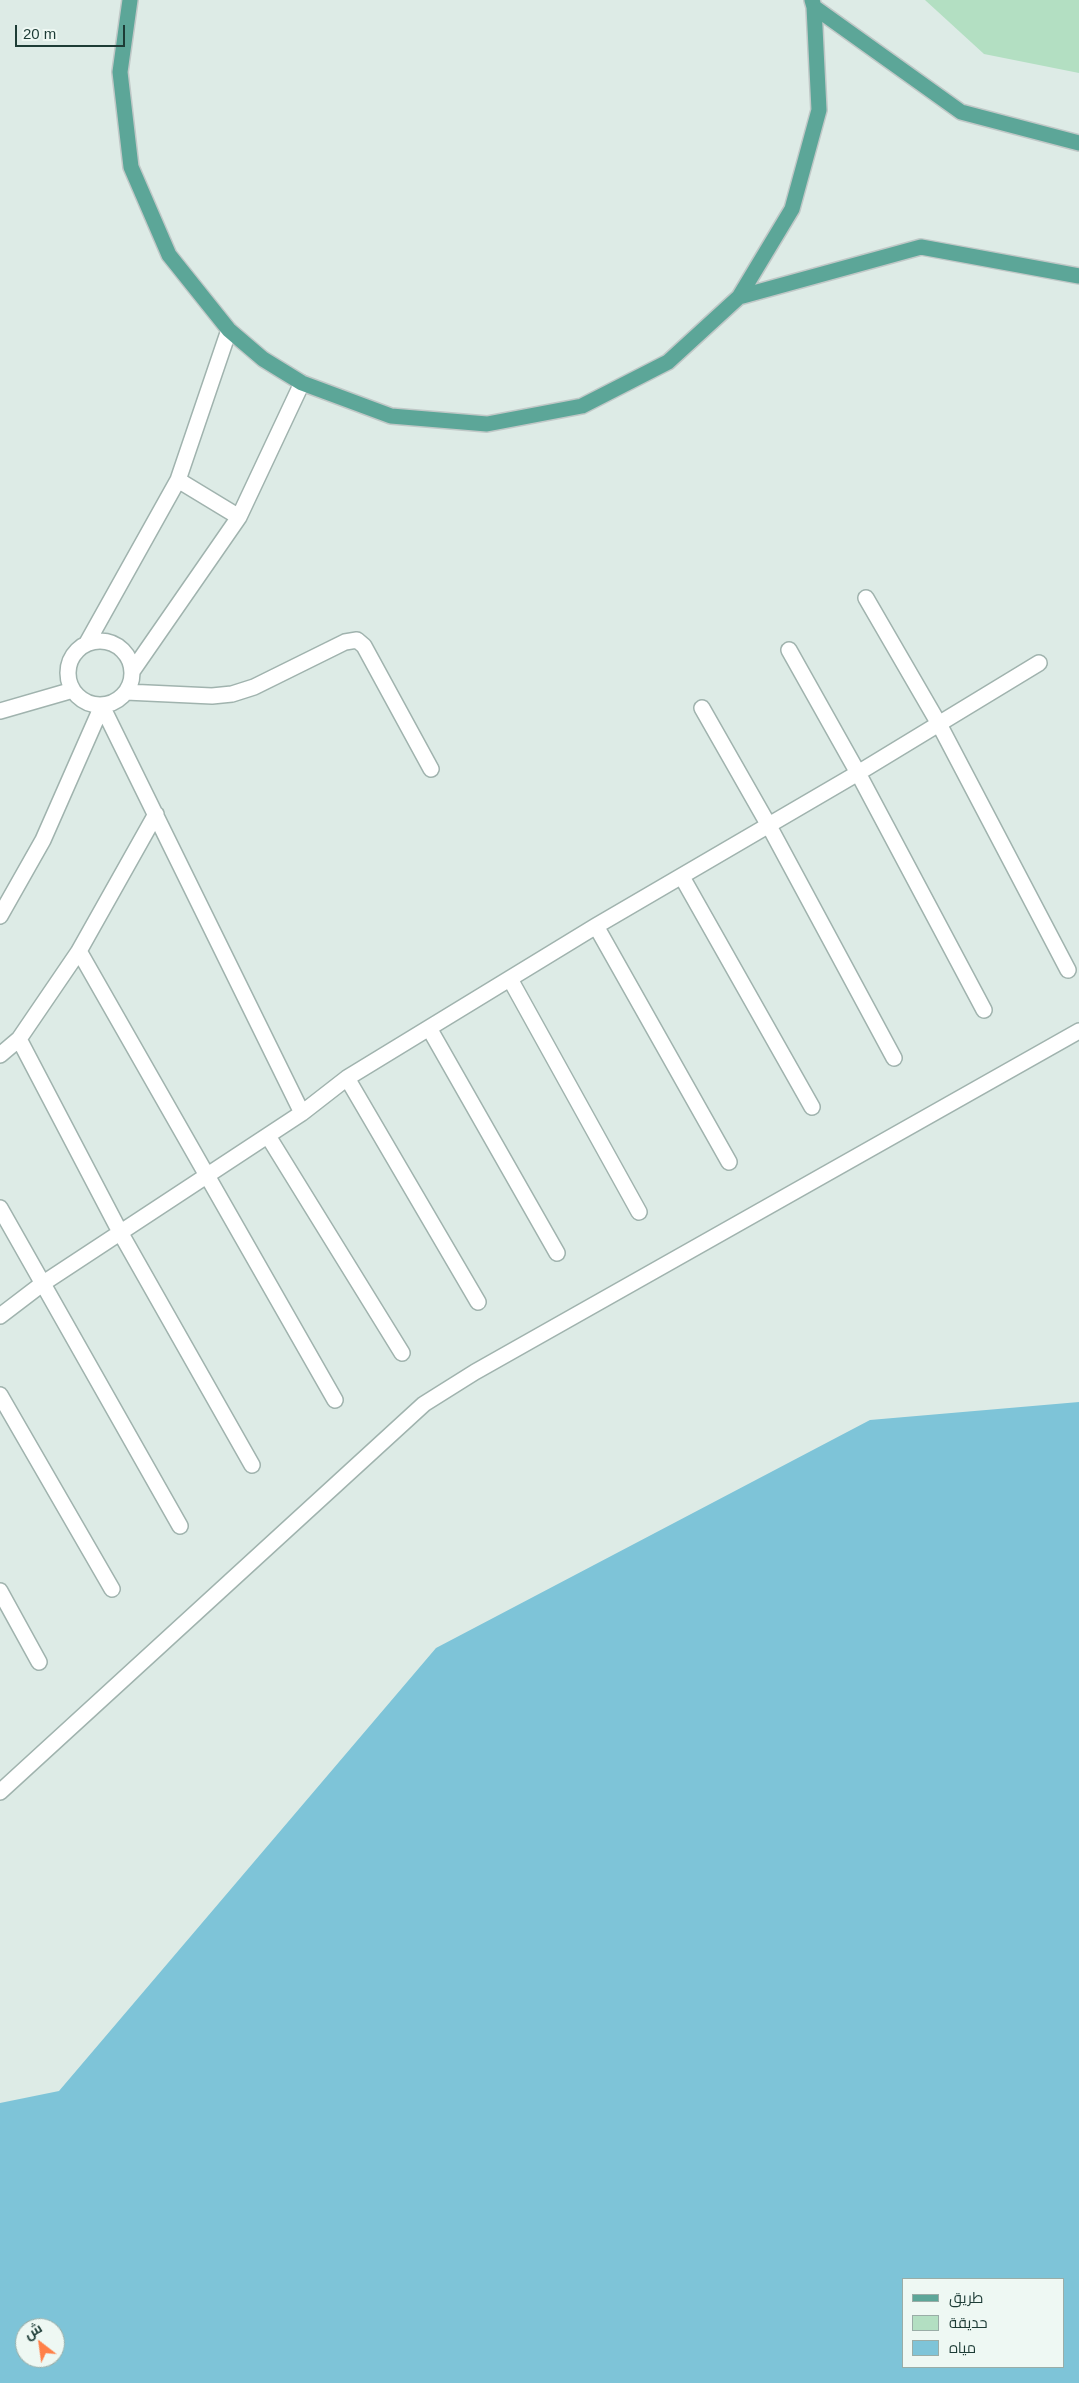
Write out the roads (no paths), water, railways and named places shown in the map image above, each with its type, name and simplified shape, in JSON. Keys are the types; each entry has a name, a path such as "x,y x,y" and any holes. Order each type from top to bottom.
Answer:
{"main road":[{"path":"130,0 120,72 131,167 169,256 229,330 264,359 302,383 391,416 487,424 582,406 668,362 739,298 792,209 819,110 813,3"},
{"path":"813,3 961,112 1079,143"},
{"path":"739,298 921,247 1079,276"}],"street":[{"path":"87,643 178,480 229,330"},
{"path":"132,670 239,517 302,383"},
{"path":"178,480 239,517"},
{"path":"866,598 939,724 1068,970"},
{"path":"100,640 114,643 124,649 130,659 132,670 131,682 126,692 116,701 102,706 81,699 73,690 68,678 69,664 75,651 87,643 100,640"},
{"path":"126,692 212,696 232,694 254,687 346,642 357,640 364,646 432,769"},
{"path":"788,650 858,773 984,1010"},
{"path":"0,1316 42,1284 302,1114 347,1078 596,926 858,773 1039,663"},
{"path":"0,711 73,690"},
{"path":"102,706 302,1114"},
{"path":"0,916 44,840 102,706"},
{"path":"702,708 768,824 894,1058"},
{"path":"0,1054 19,1039 79,951 156,814"},
{"path":"682,876 812,1107"},
{"path":"596,926 729,1162"},
{"path":"79,951 335,1400"},
{"path":"510,979 640,1212"},
{"path":"429,1028 557,1253"},
{"path":"0,1792 424,1404 475,1372 1079,1031"},
{"path":"19,1039 120,1232 252,1465"},
{"path":"347,1078 478,1302"},
{"path":"268,1136 402,1353"},
{"path":"0,1208 180,1526"},
{"path":"0,1395 112,1589"},
{"path":"0,1592 40,1662"}],"water":[{"path":"1079,1402 1079,2383 0,2383 0,2103 59,2091 436,1648 870,1420"}]}
